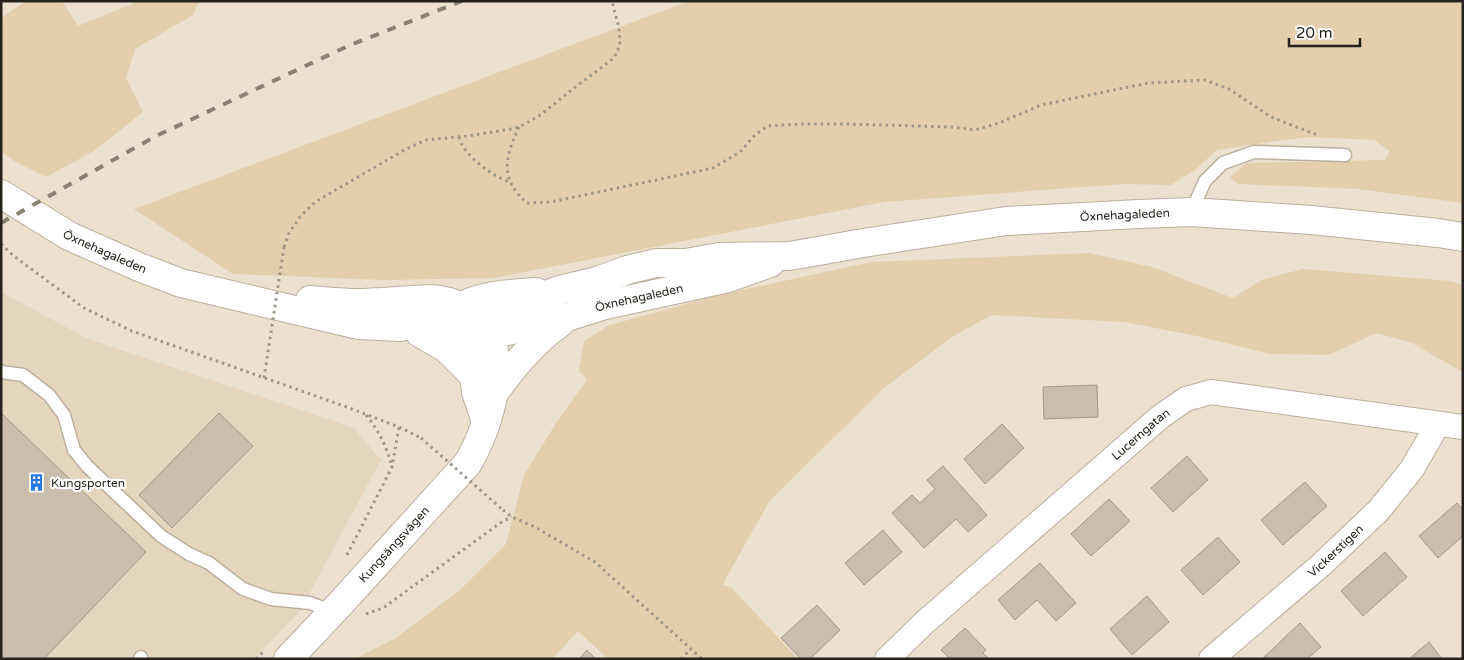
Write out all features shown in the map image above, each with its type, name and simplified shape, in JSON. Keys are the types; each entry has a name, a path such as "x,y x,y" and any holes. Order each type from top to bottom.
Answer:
{"street":[{"name":"Öxnehagaleden","path":"1,194 69,236 181,283 358,325 400,327 419,324 435,325 458,335 477,338 567,318 605,305 728,278 790,256 863,242 1006,221 1191,212 1311,220 1463,237"},
{"name":"Öxnehagaleden","path":"489,335 499,319 533,300 627,270 656,263 686,263 719,257 790,256"},
{"name":"Öxnehagaleden","path":"462,306 474,300 493,295 560,290"},
{"name":"Öxnehagaleden","path":"216,292 355,303 437,299 462,306 478,316 489,335"},
{"name":"Kungsängsvägen","path":"484,385 514,365 531,346 567,318"},
{"path":"400,327 424,334 446,348 484,385"},
{"name":"Kungsängsvägen","path":"275,655 333,612 468,463 479,443 486,422 484,385 477,360 482,344 489,335"},
{"name":"Lucerngatan","path":"887,659 924,623 1160,417 1186,399 1211,392 1463,427"},
{"name":"Vickerstigen","path":"1211,659 1320,565 1378,511 1412,469 1438,424"}],"lane":[{"path":"1191,212 1204,181 1223,163 1254,152 1345,155"},
{"path":"1,372 23,375 49,395 64,415 74,450 87,466 161,536 189,554 208,563 243,590 270,599 310,603 333,612"}],"path":[{"path":"264,378 284,247 289,233 300,217 315,202 406,149 426,140 459,137 519,126 539,116 614,58 620,45 619,28 612,1"},
{"path":"519,126 510,147 507,163 509,182 527,203 551,202 713,168 740,152 755,135 768,126 847,124 975,130 999,123 1041,105 1148,83 1182,80 1205,80 1229,89 1271,117 1335,141 1345,155"},
{"path":"459,137 461,146 481,165 496,177 509,182"},
{"path":"1,244 15,257 84,308 132,332 365,414 421,438 512,517 535,527 594,562 702,659"},
{"path":"365,414 381,436 389,454 392,467"},
{"path":"343,564 392,467 399,427"},
{"path":"359,616 383,608 503,521 512,517"},
{"path":"681,659 691,649"},
{"path":"256,659 275,655"}],"shaded area":[{"path":"26,1 62,1 78,26 132,4 132,1 199,1 193,15 135,49 126,78 143,112 94,151 46,177 14,161 1,151 1,18"},
{"path":"689,1 1463,1 1463,203 1359,189 1239,184 1230,179 1234,173 1247,163 1385,160 1390,151 1374,140 1310,137 1217,150 1195,170 1171,185 1124,184 884,202 494,278 382,280 233,274 134,209"},
{"path":"1089,253 1152,267 1233,298 1262,280 1303,269 1450,281 1463,285 1463,372 1412,343 1377,333 1328,355 1271,354 1197,336 1124,322 991,315 952,337 885,387 769,502 726,578 723,585 732,588 798,659 608,659 578,631 552,659 354,659 396,638 460,590 506,544 524,475 558,420 587,380 579,371 584,341 610,325 715,296 871,262"},
{"path":"1,292 88,339 354,428 381,460 300,611 253,659 1,659"}],"building":[{"path":"1097,385 1098,417 1044,419 1043,387"},
{"name":"Kungsporten","path":"1,413 146,552 44,659 1,659"},
{"path":"219,413 253,446 172,528 139,495"},
{"path":"1002,424 1024,448 985,484 964,459"},
{"path":"1187,456 1208,480 1173,512 1151,488"},
{"path":"943,466 987,515 968,532 956,519 924,548 892,513 912,495 920,503 935,489 927,480"},
{"path":"1305,482 1327,506 1283,545 1261,520"},
{"path":"1109,499 1130,521 1091,556 1071,534"},
{"path":"1457,503 1463,510 1463,536 1438,558 1419,536"},
{"path":"883,530 902,552 864,585 845,563"},
{"path":"1218,537 1240,562 1203,595 1181,570"},
{"path":"1385,552 1407,577 1363,616 1341,591"},
{"path":"1040,563 1076,603 1056,621 1037,600 1015,620 998,600"},
{"path":"1147,596 1169,622 1132,655 1110,629"},
{"path":"817,605 840,630 810,659 801,659 781,638"},
{"path":"1300,623 1321,647 1307,659 1262,659"},
{"path":"965,628 986,650 983,653 989,659 950,659 941,650"},
{"path":"1429,642 1442,659 1409,659"},
{"path":"587,650 596,659 579,659"}],"railway":[{"path":"1,223 156,136 348,46 462,1"}],"place":[{"name":"Kungsporten","path":"37,483"}]}
